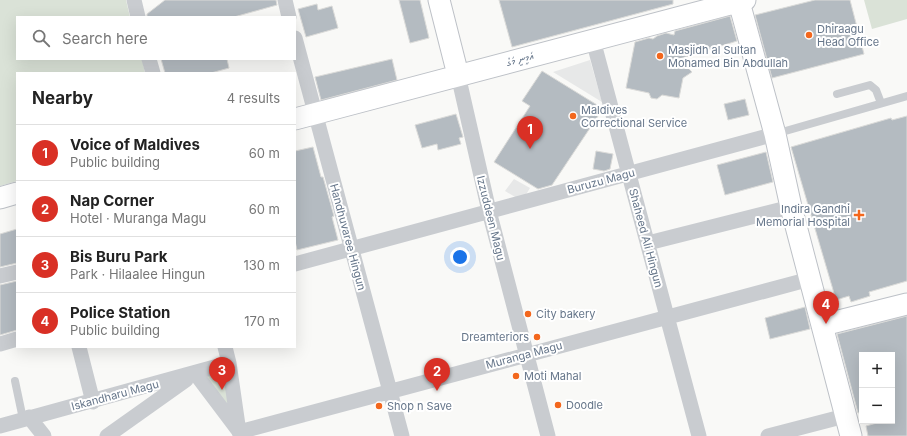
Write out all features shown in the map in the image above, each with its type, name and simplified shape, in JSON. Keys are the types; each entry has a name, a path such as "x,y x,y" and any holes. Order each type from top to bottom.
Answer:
{"main road":[{"name":"Izzuddeen Magu","path":"439,0 458,75"},
{"name":"އަމީނީ މަގު","path":"296,119 741,1"},
{"path":"741,1 775,134 791,207 851,436"},
{"path":"0,198 16,193"},
{"path":"823,325 907,304"}],"street":[{"path":"285,0 289,16"},
{"name":"Shaheed Ali Hingun","path":"594,40 698,436"},
{"name":"Handhuvaree Hingun","path":"296,42 402,436"},
{"path":"149,60 153,72"},
{"name":"Izzuddeen Magu","path":"458,75 489,212 548,436"},
{"name":"Buruzu Magu","path":"296,264 775,134"},
{"path":"648,243 791,207"},
{"path":"0,276 16,272"},
{"name":"Muranga Magu","path":"240,434 390,391 810,279"},
{"path":"0,344 16,339"},
{"path":"78,348 93,402"},
{"path":"225,348 240,434"},
{"name":"Iskandharu Magu","path":"0,426 26,418 93,402 229,363"},
{"path":"107,436 195,373 240,434"},
{"path":"768,436 845,416"},
{"path":"26,418 44,436"}],"lane":[{"path":"837,94 870,85 876,90 881,103"},
{"name":"Buruzu Magu","path":"775,134 907,96"},
{"path":"15,381 26,418"}],"shaded area":[{"path":"0,0 126,0 130,16 16,16 16,60 142,60 145,72 16,72 16,181 0,186"},
{"path":"864,0 907,0 907,19 872,29"},
{"path":"590,60 602,102 553,72"},
{"path":"514,179 530,188 522,201 505,191"},
{"path":"229,363 239,432 195,373"}],"building":[{"path":"165,0 276,0 277,5 238,16 147,16 147,14"},
{"path":"399,0 420,0 429,38 410,43"},
{"path":"499,0 673,0 673,4 512,47"},
{"name":"Dhiraagu Head Office","path":"815,0 850,0 864,54 772,78 755,15"},
{"path":"317,4 318,10 332,6 338,28 306,37 298,9"},
{"name":"Masjidh al Sultan Mohamed Bin Abdullah","path":"730,16 737,41 679,59 692,72 683,78 679,98 662,95 657,99 651,98 649,93 626,88 635,42 649,38 653,39 666,33 674,35 675,31"},
{"path":"392,59 397,80 321,100 315,77"},
{"path":"161,60 227,60 229,68 215,72 165,72"},
{"path":"542,71 602,108 602,110 552,185 538,189 494,162 530,106 522,101"},
{"path":"745,99 749,115 728,120 724,104"},
{"path":"456,114 463,137 459,138 461,144 438,150 437,144 422,148 415,125"},
{"name":"Indira Gandhi Memorial Hospital","path":"907,116 907,281 869,292 870,296 851,302 849,296 836,300 791,147 891,118 892,120"},
{"path":"313,147 334,216 332,217 338,240 297,250 296,246 296,151"},
{"path":"596,151 613,154 610,169 604,171 593,169"},
{"path":"766,152 773,182 725,195 717,165"},
{"path":"16,229 16,263 0,267 0,234"},
{"path":"16,281 16,330 0,335 0,285"},
{"path":"805,307 810,329 770,339 765,318"},
{"path":"907,316 907,436 868,436 866,426 873,424 895,424 895,352 859,352 858,413 837,334"}],"place":[{"name":"Dhiraagu Head Office","path":"809,35"},
{"name":"Masjidh al Sultan Mohamed Bin Abdullah","path":"660,56"},
{"name":"Maldives Correctional Service","path":"573,116"},
{"name":"Voice of Maldives","path":"530,149"},
{"name":"Indira Gandhi Memorial Hospital","path":"859,215"},
{"name":"City bakery","path":"528,314"},
{"name":"Police Station","path":"826,324"},
{"name":"Dreamteriors","path":"537,337"},
{"name":"Moti Mahal","path":"516,376"},
{"name":"Bis Buru Park","path":"222,390"},
{"name":"Nap Corner","path":"437,391"},
{"name":"Doodle","path":"558,405"},
{"name":"Shop n Save","path":"379,406"}]}
